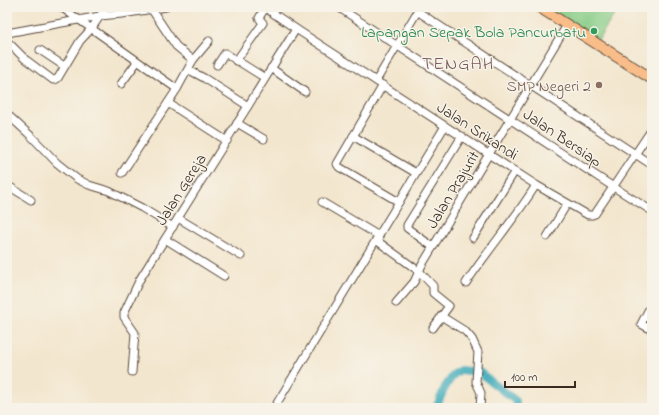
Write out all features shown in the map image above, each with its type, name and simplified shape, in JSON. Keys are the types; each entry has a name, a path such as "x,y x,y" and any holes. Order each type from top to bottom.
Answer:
{"highway":[{"path":"539,7 652,79"}],"street":[{"path":"61,7 137,62 178,89"},
{"path":"7,42 25,60 53,80 57,79 80,42 92,28 106,7"},
{"path":"7,33 100,16 166,7"},
{"path":"236,61 263,23 259,18 264,7"},
{"name":"Jalan Srikandi","path":"264,7 296,30 536,185 584,214 595,214 612,186 652,129"},
{"path":"151,8 176,46 193,60"},
{"name":"Jalan Bersiap","path":"341,8 397,46 652,211"},
{"path":"399,202 339,167 337,164 353,136 397,46 418,9 652,165"},
{"name":"Jalan Prajurit","path":"396,304 414,282 433,247 567,24"},
{"name":"Jalan Gereja","path":"132,372 135,333 124,317 124,313 140,279 296,30"},
{"path":"122,172 178,89 193,60 208,41"},
{"path":"40,50 64,66"},
{"path":"217,65 225,53 265,78"},
{"path":"121,84 137,62"},
{"path":"271,68 305,92"},
{"path":"189,70 248,106"},
{"path":"168,103 227,141"},
{"path":"7,114 57,163 78,179 89,185 109,191 173,226"},
{"path":"237,123 264,139"},
{"path":"274,408 445,126"},
{"path":"353,136 416,173"},
{"path":"433,247 414,234 407,228 407,225 462,136"},
{"path":"473,238 516,171"},
{"path":"7,184 31,200"},
{"path":"466,283 536,185"},
{"path":"322,202 379,236"},
{"path":"547,237 567,204"},
{"path":"178,218 241,256"},
{"path":"379,236 378,239 380,242 420,272 433,286 434,293 449,306 433,328"},
{"path":"165,239 224,276"},
{"path":"652,303 641,324 652,330"},
{"path":"442,316 465,331 472,339 478,352 476,382 481,393 480,408"}],"green space":[{"name":"Lapangan Sepak Bola Pancurbatu","path":"545,7 619,7 598,40"}],"waterway":[{"path":"436,408 445,387 454,374 460,370 479,372 516,401 516,408"}],"place":[{"name":"Lapangan Sepak Bola Pancurbatu","path":"594,31"},
{"name":"SMP Negeri 2","path":"599,85"}],"district":[{"name":"TENGAH","path":"458,63"}]}
